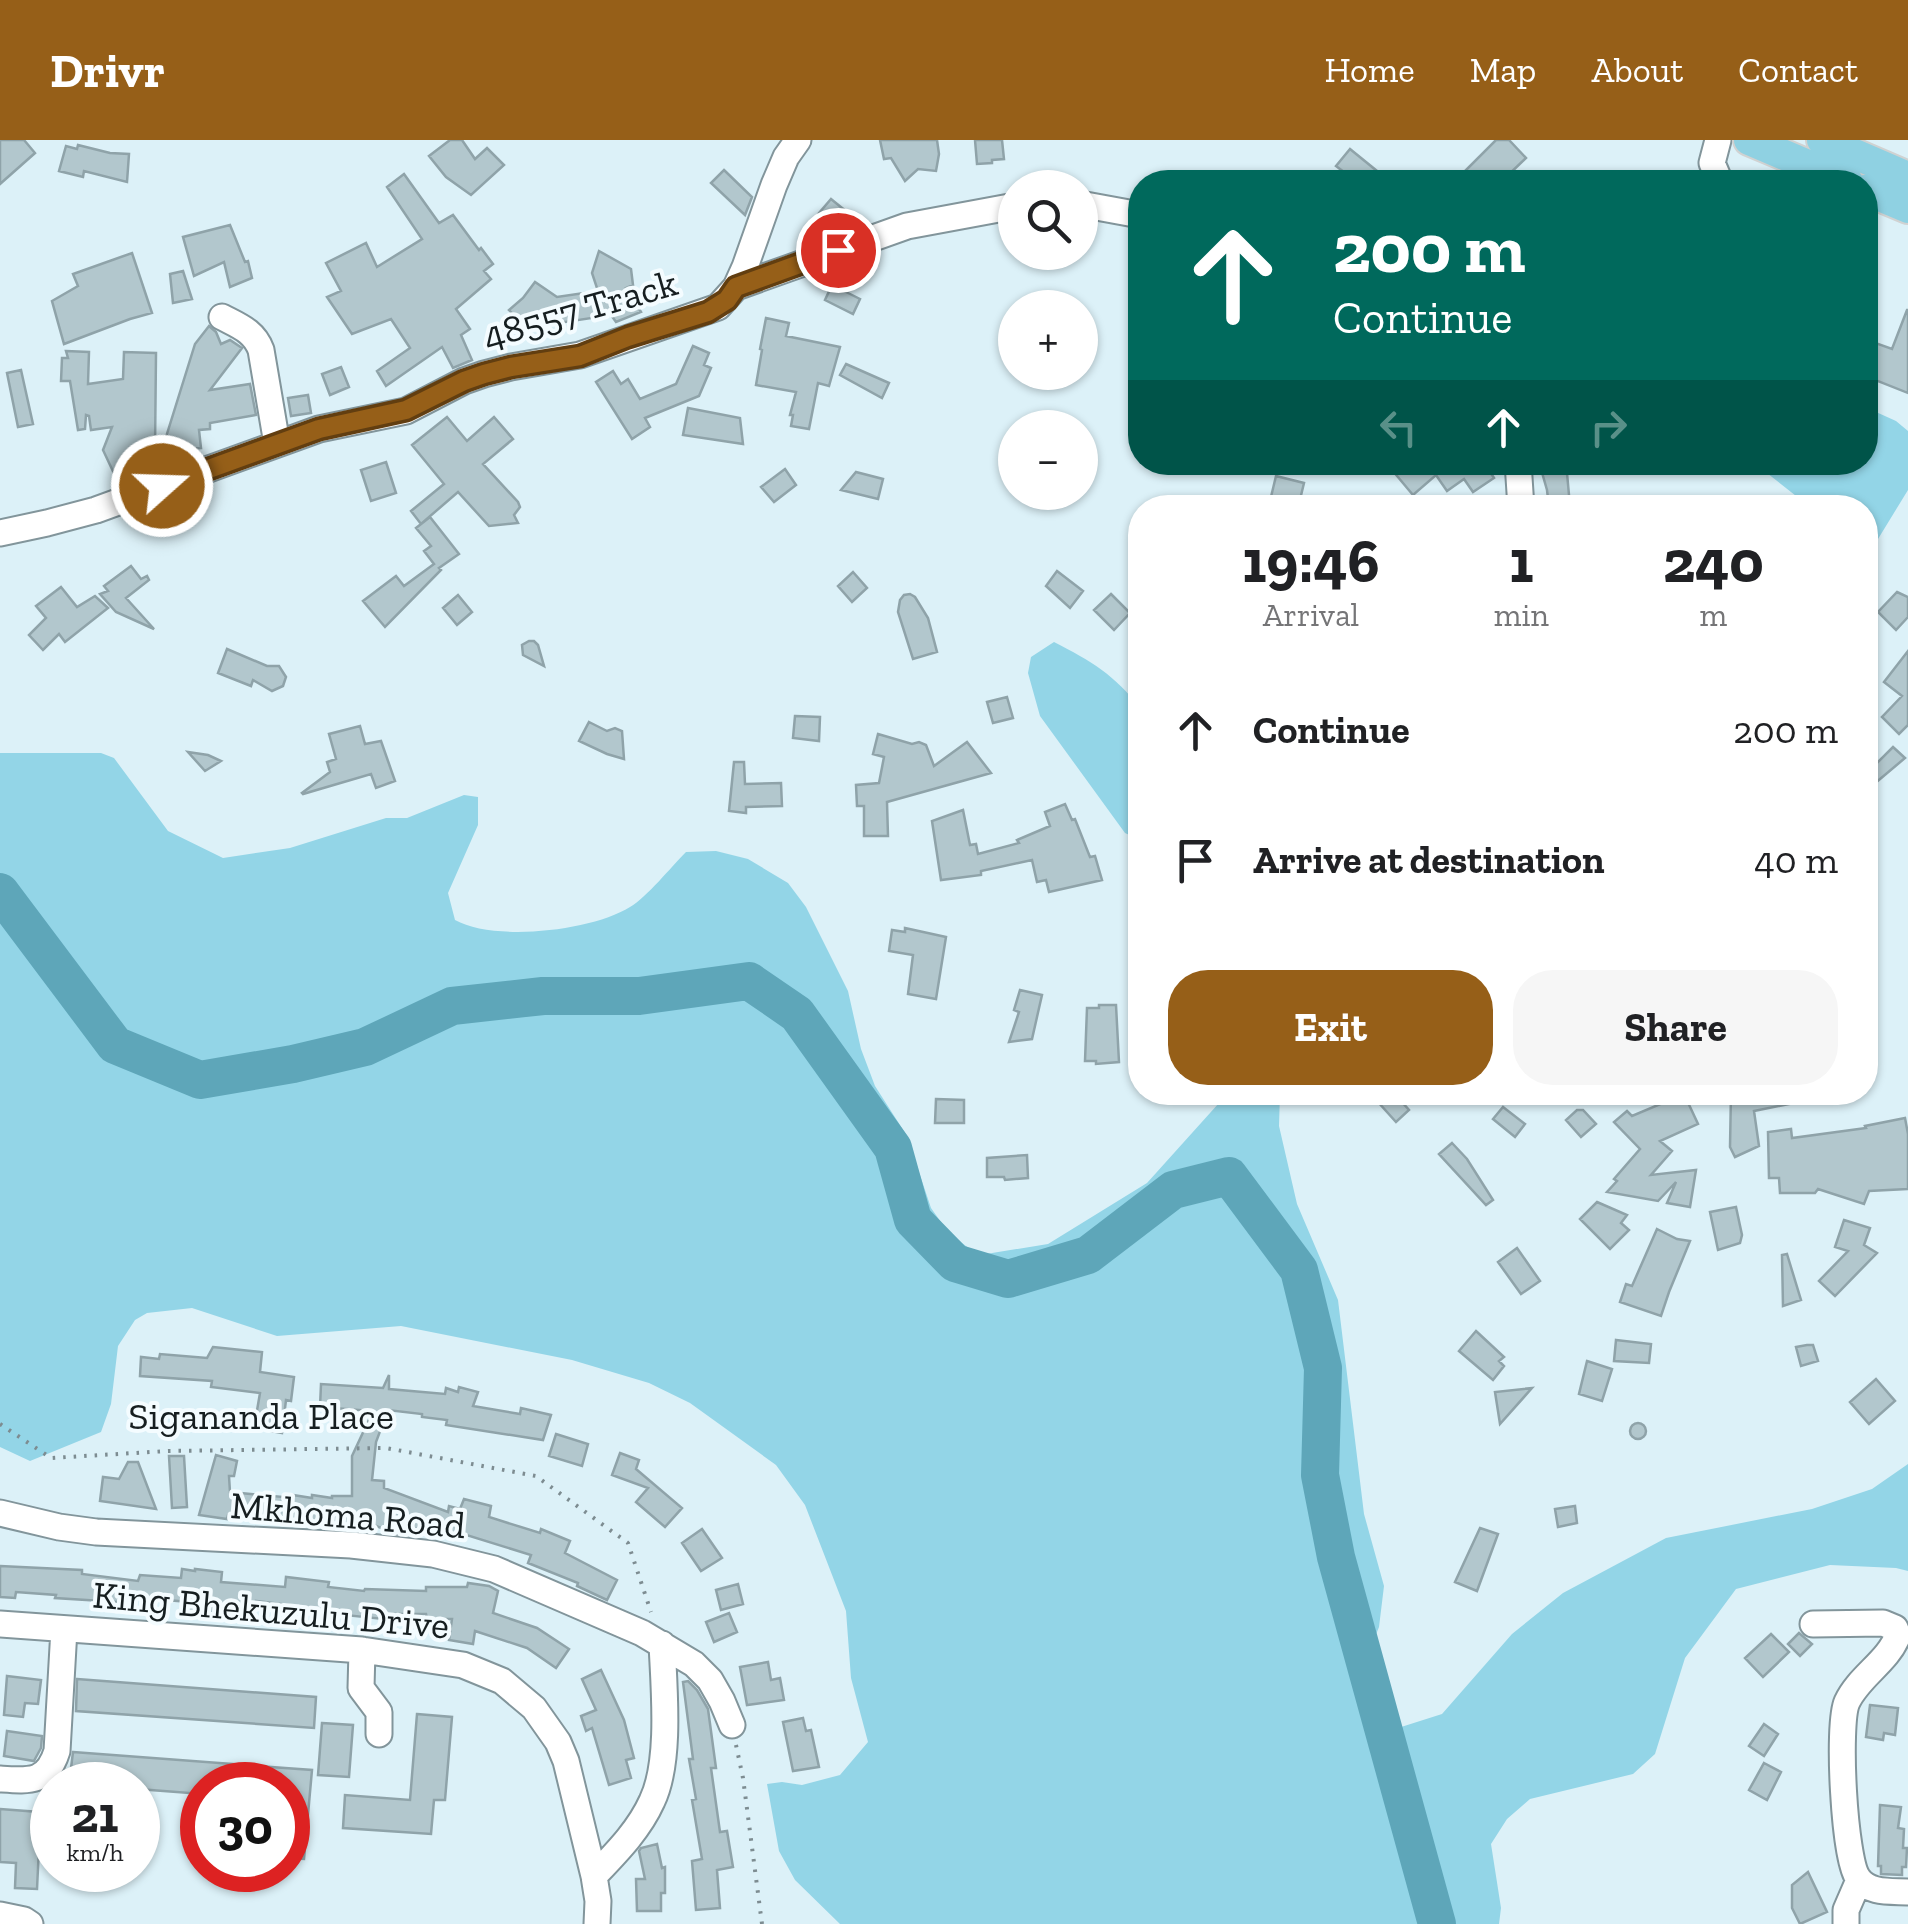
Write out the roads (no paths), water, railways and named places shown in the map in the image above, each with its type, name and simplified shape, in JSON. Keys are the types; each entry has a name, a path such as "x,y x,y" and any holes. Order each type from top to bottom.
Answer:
{"main road":[{"path":"1749,140 1820,170"},
{"path":"1822,140 1908,177"},
{"path":"1878,195 1908,208"}],"street":[{"name":"48557 Track","path":"0,533 96,510 319,429 406,410 484,374 570,358 718,307 736,287 774,185 798,140"},
{"path":"1715,170 1712,163 1718,140"},
{"path":"1098,207 1128,213"},
{"path":"736,287 907,226 998,209"},
{"path":"222,317 249,331 257,340 277,444"},
{"name":"Mkhoma Road","path":"0,1513 96,1532 351,1546 433,1554 468,1562 507,1574 662,1644 694,1664 710,1680 732,1726"},
{"path":"1813,1624 1883,1623 1895,1628 1898,1635 1894,1646 1858,1684 1843,1712 1846,1823 1858,1880 1846,1910 1846,1924"},
{"name":"King Bhekuzulu Drive","path":"0,1624 362,1650 452,1663 502,1682 534,1708 566,1761 594,1876 597,1924"},
{"path":"0,1779 33,1779 46,1774 53,1765 64,1629"},
{"path":"594,1876 629,1838 654,1798 662,1754 662,1644"},
{"path":"362,1650 360,1688 379,1712 379,1734"},
{"path":"1858,1880 1874,1890 1908,1892"},
{"path":"0,1915 30,1924"}],"waterway":[{"path":"0,892 115,1045 200,1080 365,1047 452,1006 543,996 639,996 749,981 797,1014 893,1148 913,1220 955,1263 1008,1279 1088,1255 1173,1190 1229,1176 1299,1270 1323,1368 1320,1475 1336,1557 1437,1924"}]}
